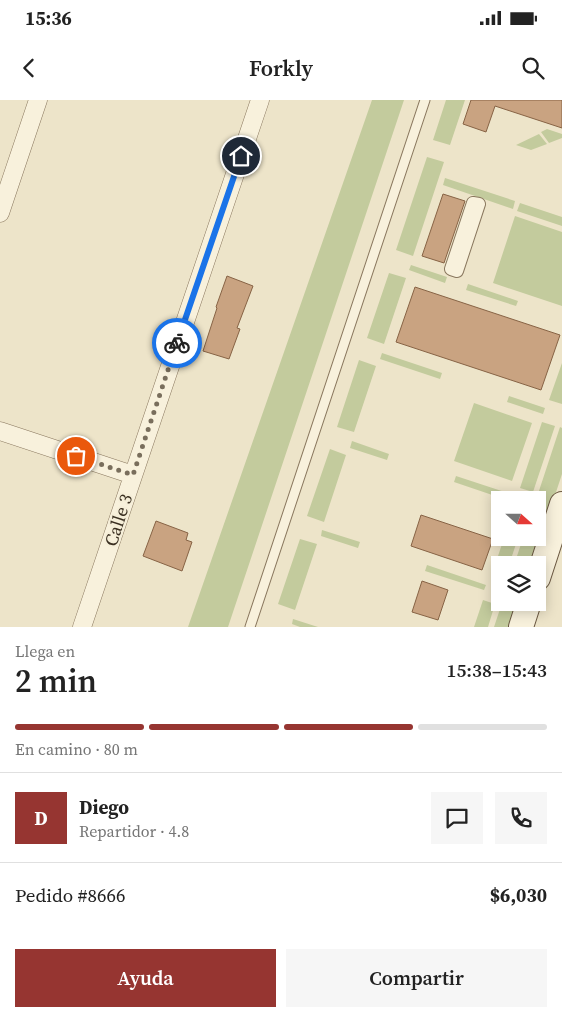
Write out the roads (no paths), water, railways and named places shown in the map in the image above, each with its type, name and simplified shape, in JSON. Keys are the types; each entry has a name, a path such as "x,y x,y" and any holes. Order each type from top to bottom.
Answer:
{"main road":[{"path":"545,556 562,504"},
{"path":"521,627 526,611"}],"street":[{"path":"0,213 38,100"},
{"name":"Calle 3","path":"82,627 260,100"},
{"path":"453,272 477,202"},
{"path":"0,431 133,475"}],"lane":[{"path":"250,627 424,100"}]}
